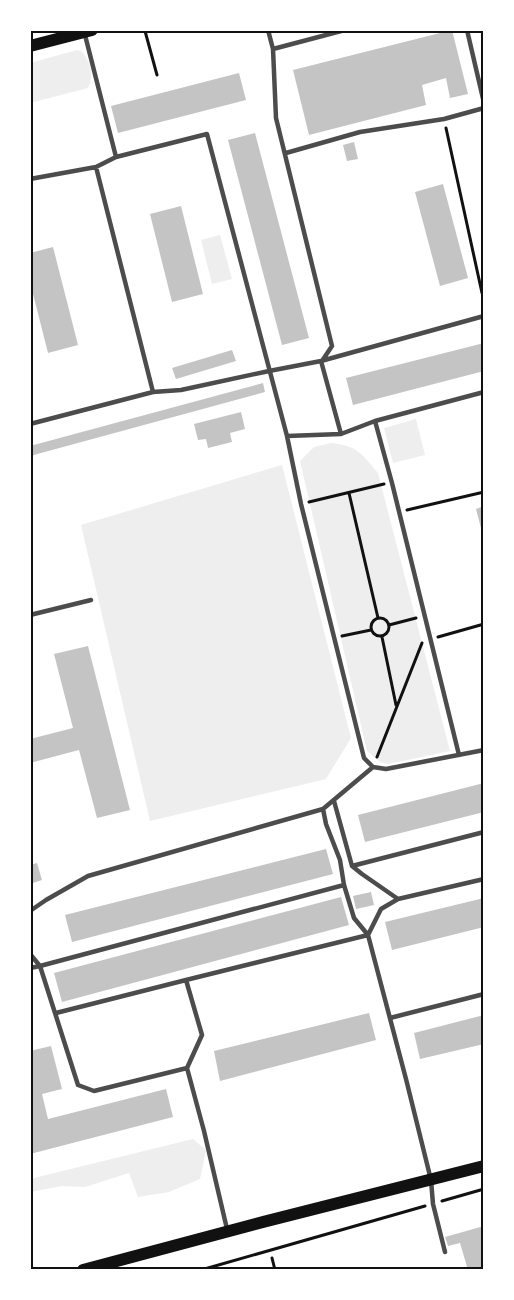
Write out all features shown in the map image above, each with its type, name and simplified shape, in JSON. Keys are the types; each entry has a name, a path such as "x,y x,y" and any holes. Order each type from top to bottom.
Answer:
{"main road":[{"path":"30,46 88,31"},
{"path":"83,1270 484,1166"}],"lane":[{"path":"268,30 273,49 276,118 332,346 321,361"},
{"path":"273,49 345,30"},
{"path":"467,30 481,80 484,103"},
{"path":"88,31 116,157"},
{"path":"286,153 360,132 444,119 484,108"},
{"path":"30,179 96,167 116,157 207,134 287,436 301,504 364,758 373,767 386,769 484,750"},
{"path":"96,167 153,392"},
{"path":"30,424 153,392 181,390 321,361 484,315"},
{"path":"321,361 341,434"},
{"path":"287,436 341,434 375,421 484,392"},
{"path":"375,421 459,755"},
{"path":"30,615 91,600"},
{"path":"30,911 88,876 323,809 373,767"},
{"path":"334,801 352,866 398,899"},
{"path":"323,809 326,824 340,860 344,885 354,918 368,935 431,1180 432,1204 445,1252"},
{"path":"352,866 484,832"},
{"path":"56,1013 368,935 381,909 398,899 484,879"},
{"path":"30,968 344,885"},
{"path":"30,954 40,966 78,1084 94,1091 188,1068"},
{"path":"186,980 202,1035 188,1068 227,1232"},
{"path":"390,1018 484,994"}],"path":[{"path":"145,31 157,75"},
{"path":"444,119 482,293"},
{"path":"301,504 392,483"},
{"path":"399,511 484,492"},
{"path":"349,493 378,618"},
{"path":"389,625 425,615"},
{"path":"378,618 386,620 389,625 387,633 382,637 376,636 370,630 373,621 378,618"},
{"path":"430,638 484,624"},
{"path":"373,767 428,628"},
{"path":"335,638 370,630"},
{"path":"382,637 397,707"},
{"path":"201,1270 484,1189"},
{"path":"272,1258 275,1270"}],"shaded area":[{"path":"77,50 81,51 89,64 91,79 88,88 30,103 30,63"},
{"path":"220,235 232,279 212,284 201,240"},
{"path":"416,419 425,455 393,463 384,428"},
{"path":"331,443 347,446 358,452 378,473 450,751 388,764 380,762 367,751 300,461 314,447"},
{"path":"282,465 351,738 326,779 150,821 81,525"},
{"path":"193,1139 206,1150 200,1179 169,1192 138,1197 129,1173 85,1187 62,1186 30,1192 30,1179"}],"building":[{"path":"452,30 468,94 450,98 446,78 422,85 426,105 309,135 293,70"},
{"path":"239,73 246,100 118,133 111,106"},
{"path":"255,133 309,338 282,345 228,140"},
{"path":"354,142 358,159 347,161 343,145"},
{"path":"443,184 468,278 440,286 415,192"},
{"path":"181,206 203,294 172,302 150,214"},
{"path":"53,247 78,345 48,353 30,282 30,253"},
{"path":"484,343 484,371 353,405 346,378"},
{"path":"232,350 236,361 176,379 172,368"},
{"path":"263,383 265,392 30,456 30,446"},
{"path":"241,412 245,429 230,433 232,442 208,448 206,439 198,440 194,424"},
{"path":"484,506 484,536 483,536 476,509"},
{"path":"88,646 130,810 97,818 79,750 30,763 30,739 73,728 54,654"},
{"path":"484,783 484,812 365,842 358,815"},
{"path":"326,849 333,874 72,942 65,915"},
{"path":"37,863 42,880 30,884 30,865"},
{"path":"371,892 374,905 356,909 353,896"},
{"path":"341,897 349,925 62,1002 54,973"},
{"path":"484,898 484,927 392,950 385,922"},
{"path":"369,1013 376,1040 220,1081 214,1051"},
{"path":"484,1015 484,1044 420,1059 414,1033"},
{"path":"51,1046 62,1089 42,1094 48,1119 166,1089 173,1117 30,1154 30,1051"},
{"path":"484,1226 484,1270 468,1270 460,1243 448,1246 445,1237"}]}
